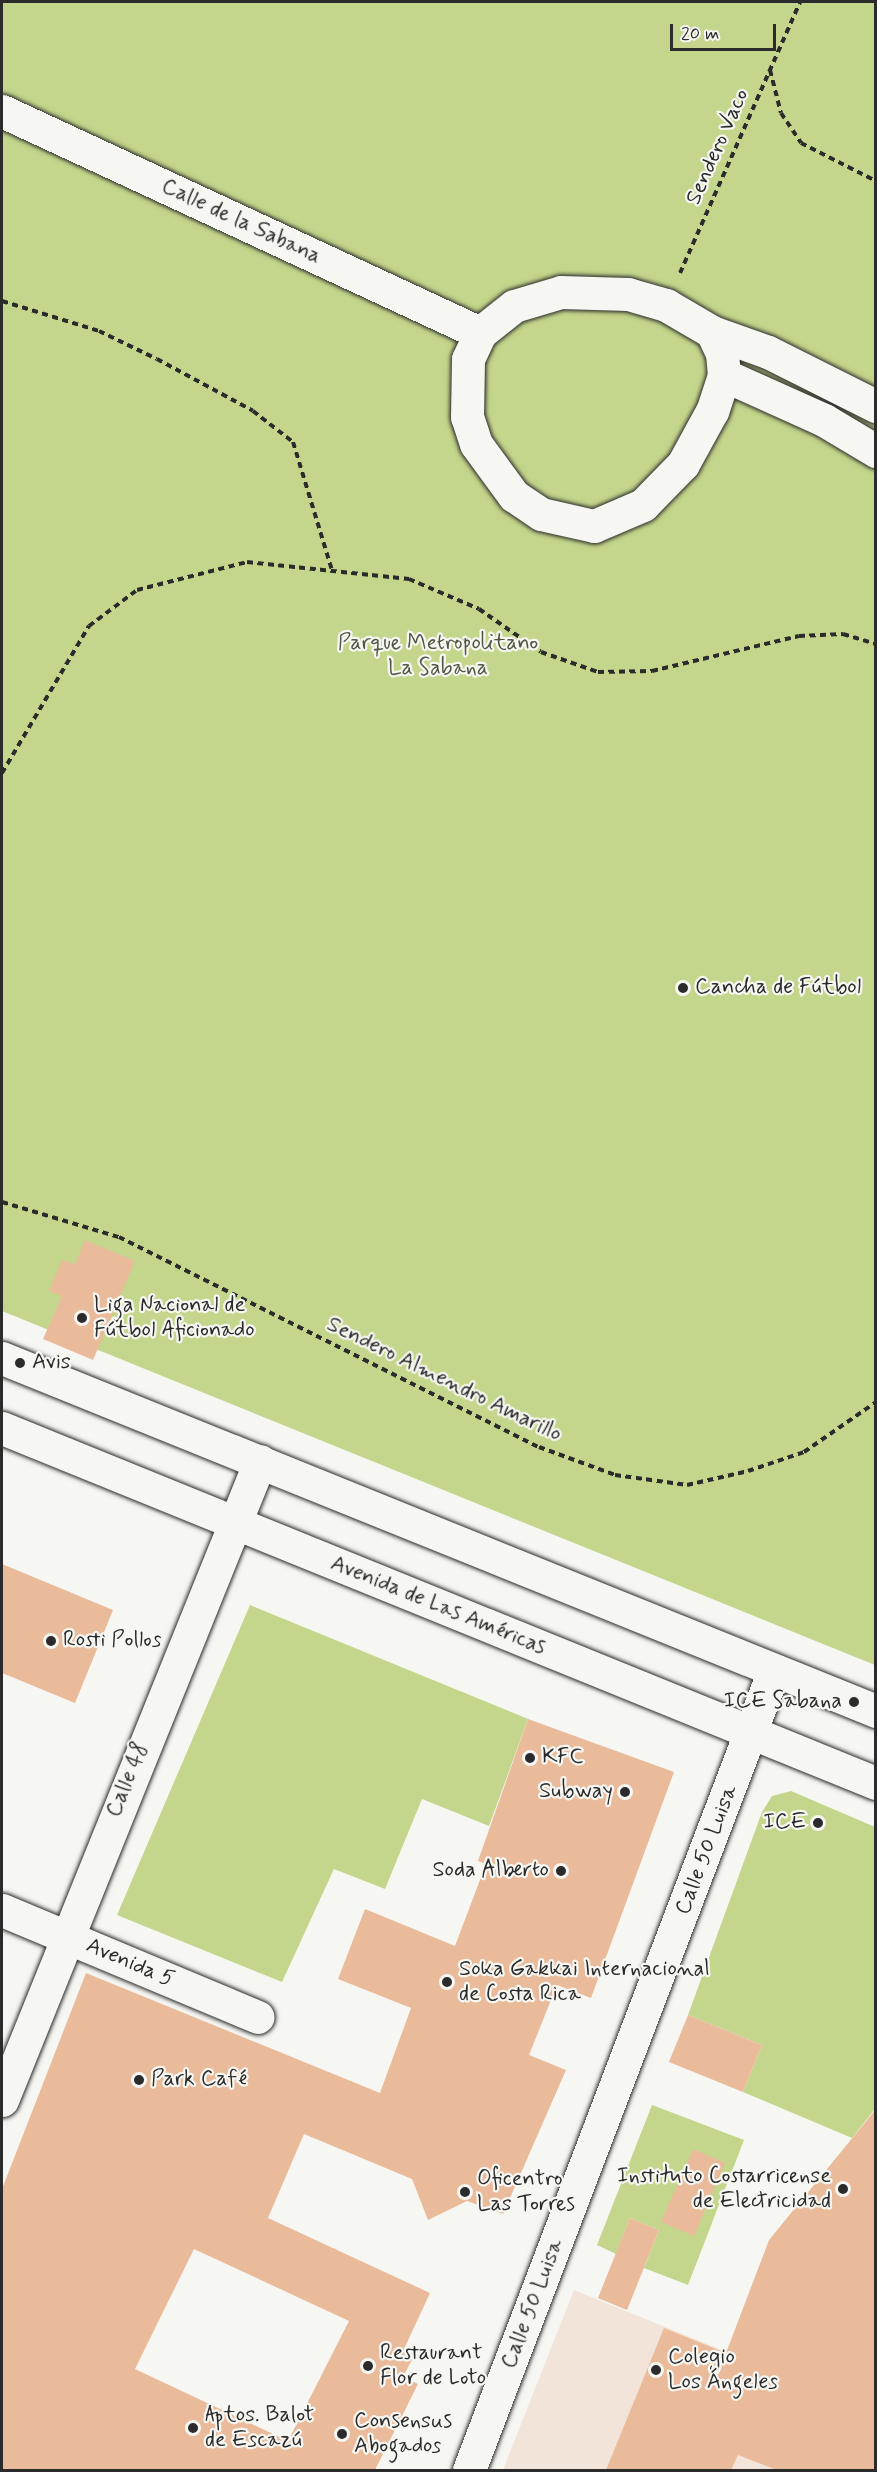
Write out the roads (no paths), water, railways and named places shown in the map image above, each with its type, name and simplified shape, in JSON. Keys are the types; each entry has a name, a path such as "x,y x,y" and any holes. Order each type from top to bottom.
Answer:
{"main road":[{"name":"Calle de la Sabana","path":"2,111 480,333"},
{"path":"712,332 724,375 698,440 664,487 617,520 594,526 568,524 514,496 476,444 465,387 468,359 480,333 514,306 561,292 628,294 666,305 712,332 768,352 876,406"},
{"path":"724,375 824,420 876,451"},
{"path":"2,1358 876,1711"},
{"name":"Avenida de Las Américas","path":"2,1428 876,1783"},
{"name":"Calle 48","path":"2,2100 64,1936 260,1461"},
{"name":"Calle 50 Luisa","path":"469,2470 774,1670"},
{"name":"Avenida 5","path":"2,1910 258,2017"}],"place":[{"name":"Cancha de Fútbol","path":"683,988"},
{"name":"Liga Nacional de Fútbol Aficionado","path":"82,1318"},
{"name":"Avis","path":"20,1363"},
{"name":"Rosti Pollos","path":"51,1641"},
{"name":"ICE Sabana","path":"854,1702"},
{"name":"KFC","path":"530,1758"},
{"name":"Subway","path":"625,1792"},
{"name":"ICE","path":"818,1823"},
{"name":"Soda Alberto","path":"561,1871"},
{"name":"Soka Gakkai Internacional de Costa Rica","path":"447,1982"},
{"name":"Park Café","path":"139,2080"},
{"name":"Instituto Costarricense de Electricidad","path":"843,2189"},
{"name":"Oficentro Las Torres","path":"465,2192"},
{"name":"Restaurant Flor de Loto","path":"368,2366"},
{"name":"Colegio Los Ángeles","path":"656,2370"},
{"name":"Aptos. Balot de Escazú","path":"193,2428"},
{"name":"Consensus Abogados","path":"342,2434"}],"park label":[{"name":"Parque Metropolitano La Sabana","path":"438,656"}]}
